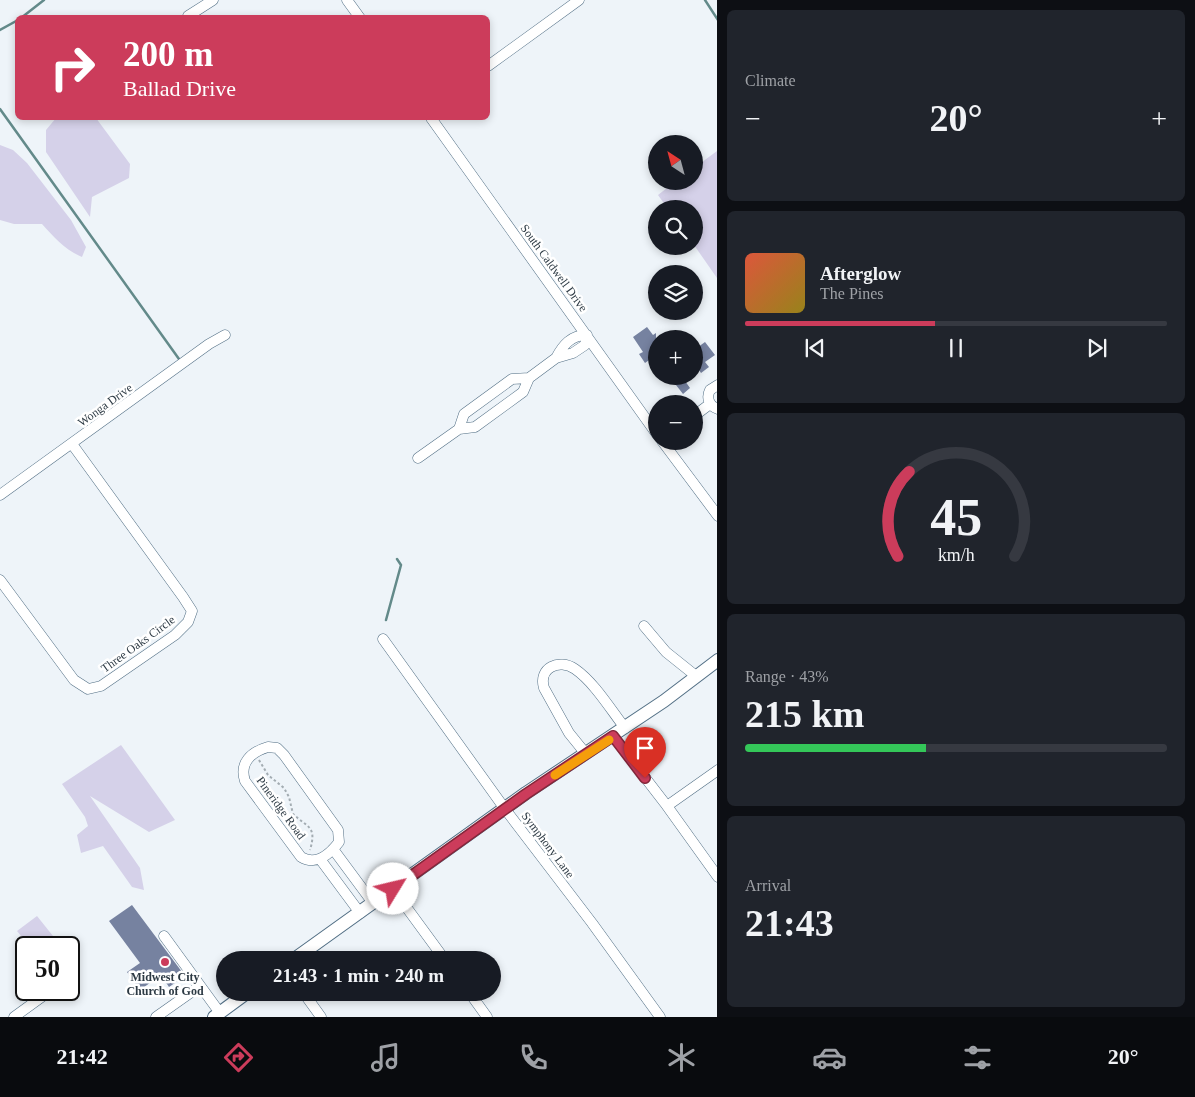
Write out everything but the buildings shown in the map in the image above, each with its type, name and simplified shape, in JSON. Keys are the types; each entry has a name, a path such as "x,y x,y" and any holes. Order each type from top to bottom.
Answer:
{"main road":[{"path":"306,951 505,809 613,736 717,661"},
{"path":"217,1015 236,1001"}],"street":[{"path":"190,15 213,0"},
{"path":"347,0 358,15"},
{"path":"490,65 579,0"},
{"name":"South Caldwell Drive","path":"433,120 648,422"},
{"name":"Wonga Drive","path":"0,495 209,344 225,335"},
{"path":"459,429 464,414 472,408 512,379 529,378 556,358 566,343 577,335 587,335 585,345 573,353 556,358"},
{"path":"566,343 573,353"},
{"path":"418,458 459,429 475,428 524,392 529,378"},
{"path":"714,407 708,397 708,393 717,385"},
{"name":"Three Oaks Circle","path":"0,580 74,680 88,690 101,686 175,635 188,622 192,611 183,597 72,444"},
{"path":"669,450 717,515"},
{"path":"644,626 666,652 696,676"},
{"name":"Symphony Lane","path":"383,639 505,809 592,923 660,1017"},
{"path":"586,754 569,733 544,688 543,676 552,666 564,664 576,670 599,695 624,728"},
{"path":"613,736 717,876"},
{"name":"Pineridge Road","path":"317,855 311,862 302,857 245,781 242,773 246,760 261,749 268,747 277,748 284,755 333,822 340,836 339,842 333,849"},
{"path":"667,806 717,771"},
{"path":"360,913 317,855 333,849 373,904"},
{"path":"337,882 349,872"},
{"path":"393,889 438,951"},
{"path":"164,936 200,986 217,1015"},
{"path":"156,1017 200,986"},
{"path":"14,1017 36,1001"},
{"path":"309,1001 321,1017"},
{"path":"475,1001 487,1017"}],"path":[{"path":"256,756 268,775 284,788 293,814 309,825 313,831 310,850 317,855"}],"shaded area":[{"path":"54,120 97,120 130,164 129,178 92,197 90,217 46,152 46,130"},
{"path":"0,145 13,150 27,163 71,220 86,247 82,257 65,247 42,224 14,224 0,220"},
{"path":"717,151 717,278 701,255 703,255 703,200 662,200 658,195 664,190 703,190 703,161"},
{"path":"121,745 175,820 149,832 90,796 140,868 144,890 132,887 103,846 81,853 77,835 88,826 85,817 62,784"},
{"path":"37,916 53,936 21,936 17,931"}],"waterway":[{"path":"25,15 44,0"},
{"path":"705,0 717,18"},
{"path":"0,30 15,22"},
{"path":"0,109 179,359"},
{"path":"386,620 401,565 397,559"}],"slow traffic":[{"path":"555,775 609,740"}],"place":[{"name":"Midwest City Church of God","path":"165,962"}],"route":[{"path":"393,889 526,794 613,736 645,778"}]}
